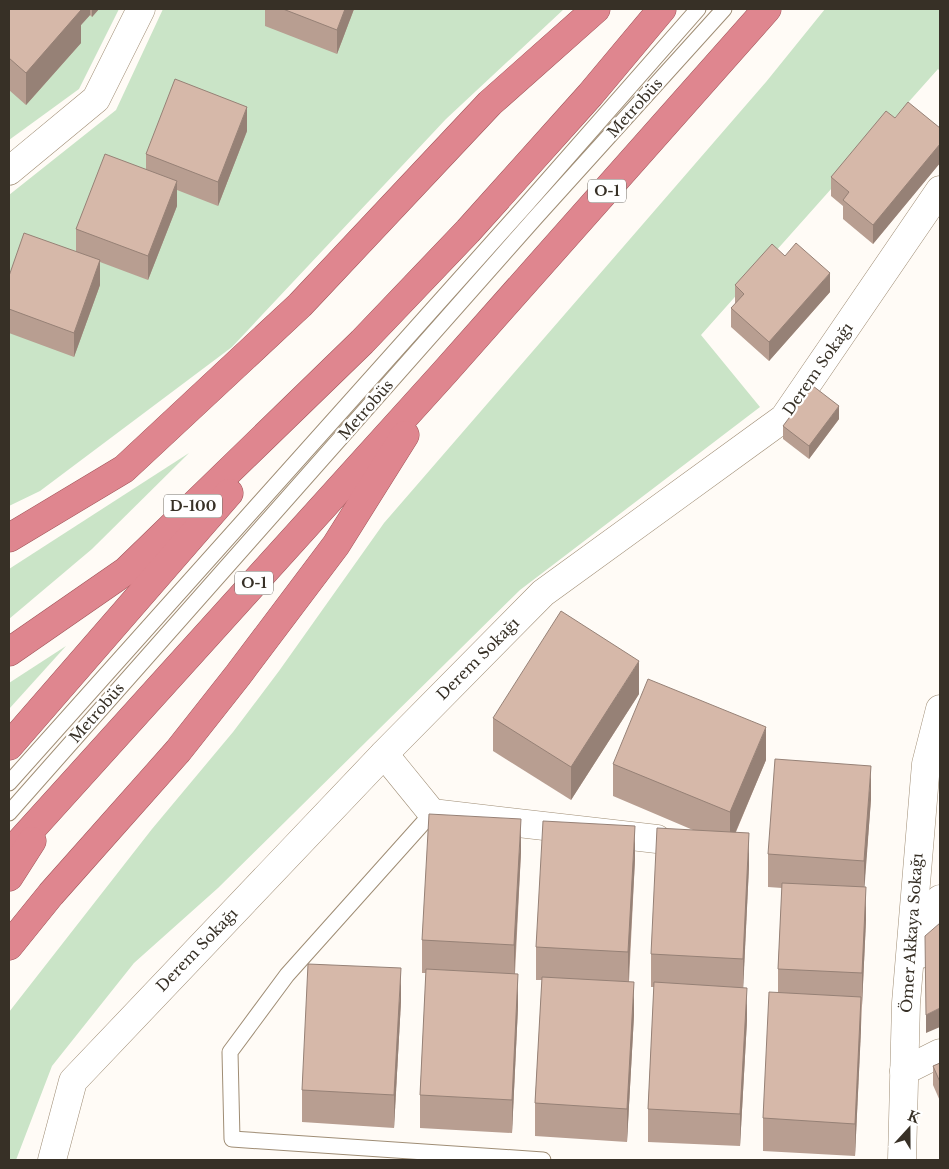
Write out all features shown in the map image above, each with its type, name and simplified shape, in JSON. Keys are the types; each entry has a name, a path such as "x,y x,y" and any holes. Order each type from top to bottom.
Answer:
{"highway":[{"path":"9,538 124,469 300,306 490,102 596,9"},
{"path":"9,746 362,342 468,231 584,103 662,9"},
{"name":"O-1","path":"9,854 445,372 767,9"},
{"name":"D-100","path":"9,652 126,571 362,342"},
{"path":"9,946 51,894 178,751 238,675 336,545 445,372"},
{"path":"9,877 62,794"}],"street":[{"path":"9,171 96,99 141,9"},
{"name":"Derem Sokağı","path":"52,1160 73,1081 384,754 543,593 784,418 940,190"},
{"name":"Ömer Akkaya Sokağı","path":"902,1160 906,1003 926,764 940,709"},
{"path":"384,754 432,813 656,839"},
{"path":"906,1003 938,910"},
{"path":"904,1071 940,1053"}],"lane":[{"name":"Metrobüs","path":"9,783 525,206 698,9"},
{"name":"Metrobüs","path":"9,813 536,217 724,9"},
{"path":"432,813 287,975 230,1052 232,1139 544,1160"}],"green space":[{"path":"9,9 119,9 79,89 9,140"},
{"path":"163,9 564,9 446,119 232,347 40,491 9,506 9,195 116,110"},
{"path":"825,9 940,9 940,71 938,69 701,335 760,407 520,590 218,888 134,963 52,1066 16,1160 9,1160 9,1012 152,829 233,732 279,671 384,523 766,82"},
{"path":"189,453 92,549 9,619 9,569"},
{"path":"66,646 9,709 9,683"}],"building":[{"path":"9,9 81,10 26,73 9,58"},
{"path":"283,9 345,9 337,30"},
{"path":"175,79 247,107 218,182 146,154"},
{"path":"908,102 940,128 940,144 873,225 843,200 849,192 831,177 886,111 895,118"},
{"path":"105,154 177,181 148,256 76,229"},
{"path":"24,233 100,260 74,333 9,309 9,276"},
{"path":"796,243 830,273 769,342 731,308 744,294 735,285 772,244 785,256"},
{"path":"813,386 839,406 809,446 783,426"},
{"path":"561,611 639,661 571,767 493,718"},
{"path":"648,679 766,727 730,812 613,764"},
{"path":"775,759 871,766 864,861 768,854"},
{"path":"429,814 521,819 514,945 422,940"},
{"path":"543,821 635,826 628,952 536,947"},
{"path":"657,828 749,833 743,959 651,954"},
{"path":"782,883 866,887 862,973 778,969"},
{"path":"940,923 940,1008 926,1015 925,936"},
{"path":"308,964 401,968 394,1095 302,1090"},
{"path":"426,969 518,974 512,1100 420,1095"},
{"path":"542,977 634,982 627,1109 535,1103"},
{"path":"654,982 747,988 740,1114 648,1109"},
{"path":"769,992 861,997 855,1124 763,1118"},
{"path":"940,1063 940,1082 933,1066"}]}
